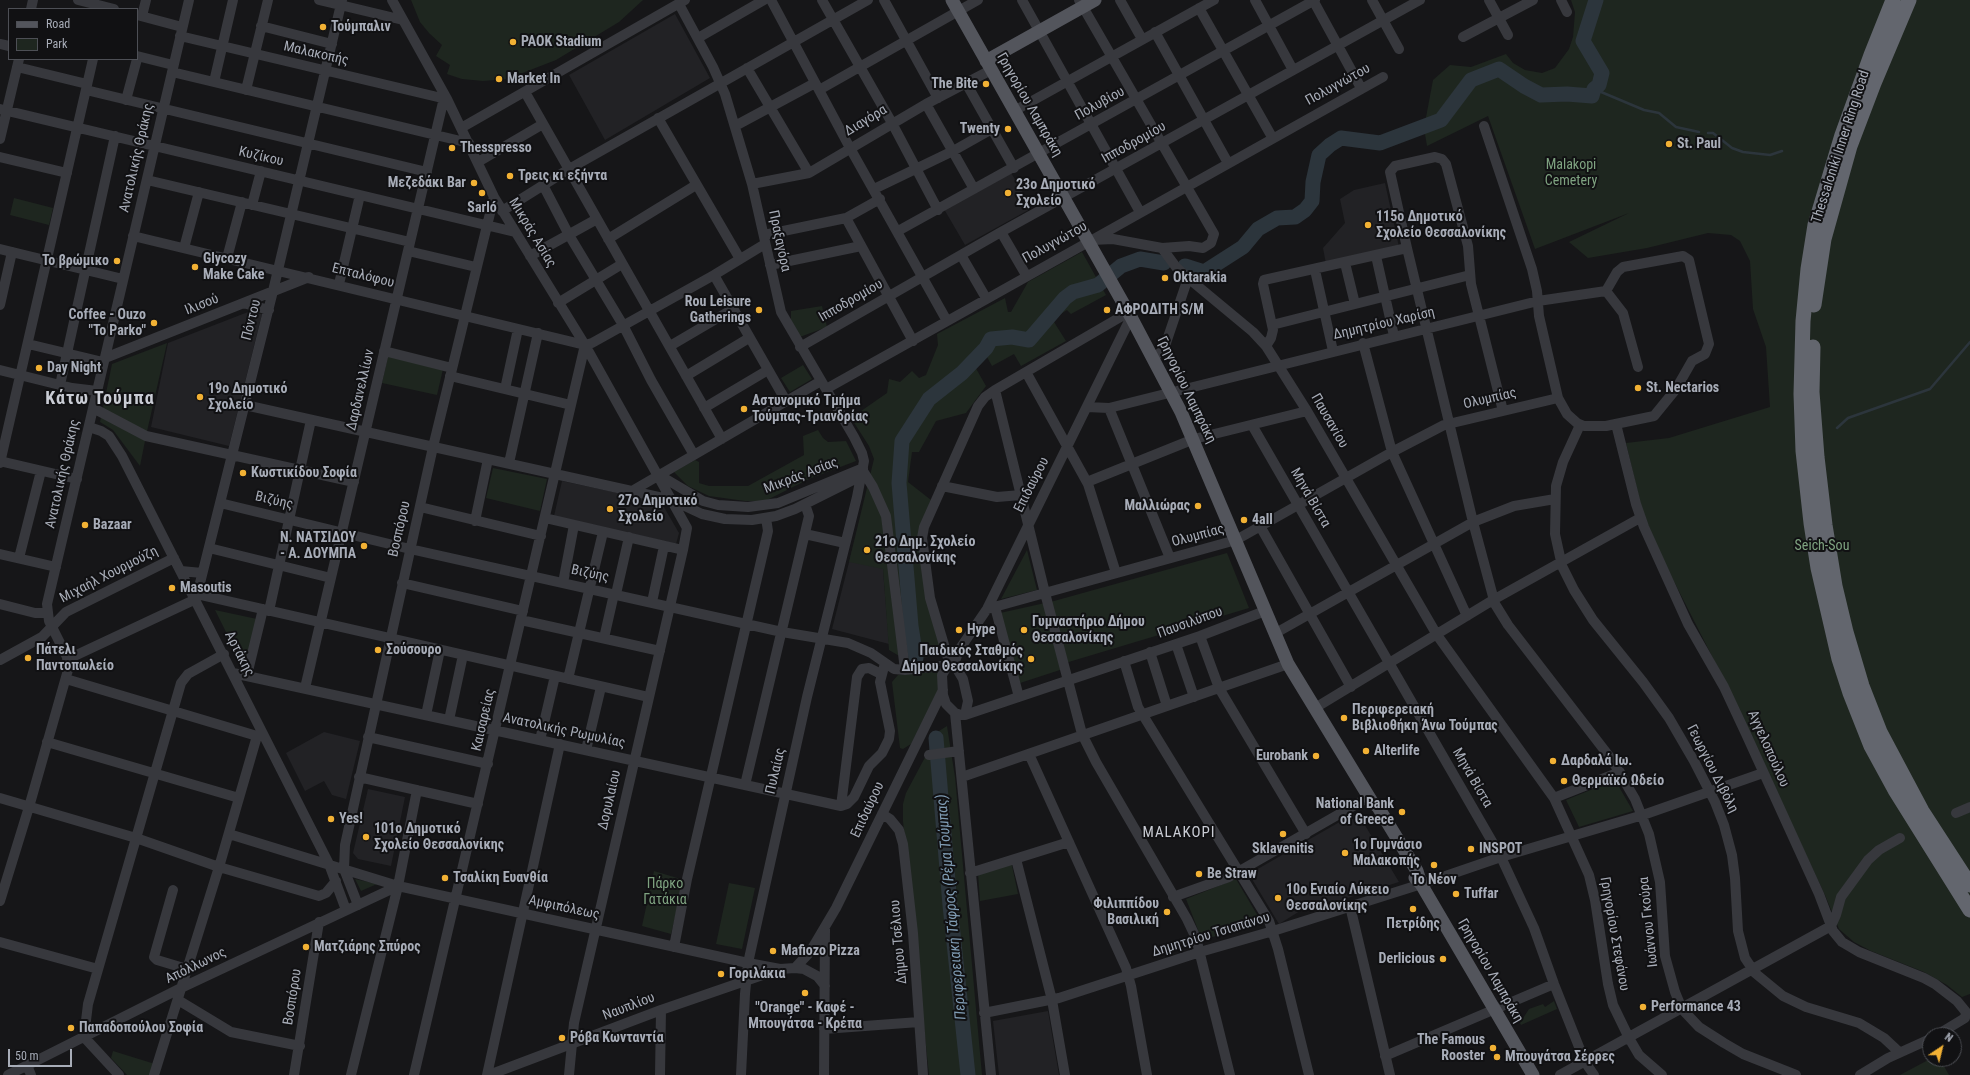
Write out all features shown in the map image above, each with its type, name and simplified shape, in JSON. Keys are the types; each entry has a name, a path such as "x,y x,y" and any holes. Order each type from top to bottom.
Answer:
{"highway":[{"name":"Thessaloniki Inner Ring Road","path":"1893,0 1842,135 1815,225 1808,269 1804,320 1801,394 1803,451 1811,523 1818,568 1839,659 1850,693 1871,746 1894,790 1970,910"},
{"name":"Thessaloniki Inner Ring Road","path":"1909,0 1858,121 1832,206 1820,259 1814,312 1812,392 1817,456 1831,563 1846,632 1862,686 1880,732 1900,773 1943,845 1970,885"}],"main road":[{"name":"Διαγόρα","path":"988,65 1081,4 1095,0"},
{"name":"Γρηγορίου Λαμπράκη","path":"955,6 1117,291 1170,391 1194,439 1274,634 1288,664 1371,800 1378,807 1417,871 1421,884 1533,1075"}],"street":[{"path":"78,0 108,6"},
{"path":"140,16 146,0"},
{"name":"Ανατολικής Θράκης","path":"68,659 51,627 47,613 47,603 189,0"},
{"path":"214,82 233,0"},
{"path":"246,90 268,0"},
{"path":"319,0 342,3 403,20"},
{"name":"Μικράς Ασίας","path":"392,0 446,98 494,197 585,345 659,475 686,527 687,532"},
{"path":"698,38 764,0"},
{"path":"771,0 850,148 874,188 947,321"},
{"path":"822,0 892,123 938,210"},
{"path":"502,211 568,169 868,0"},
{"path":"884,0 938,98"},
{"path":"735,126 770,108 860,67 906,41 955,6 978,0"},
{"path":"1022,0 1140,212"},
{"path":"1120,0 1142,39"},
{"path":"1014,110 1214,0"},
{"path":"1255,0 1293,70"},
{"path":"1314,0 1361,88"},
{"name":"Πολυβίου","path":"898,231 1014,168 1314,0"},
{"path":"1372,0 1399,49"},
{"name":"Ιπποδρομίου","path":"800,347 923,276 1420,0"},
{"path":"1489,0 1508,35"},
{"path":"1462,37 1533,0"},
{"path":"1561,0 1567,12"},
{"path":"461,128 682,2"},
{"name":"Πραξαγόρα","path":"682,2 720,83 735,126 752,184 781,312 860,448 863,456 862,472"},
{"name":"Πόντου","path":"196,597 292,214 342,3"},
{"path":"1081,4 1212,229 1214,239 1209,246 1203,248 1189,246 1162,248 1113,240 1088,240"},
{"path":"1199,8 1272,137"},
{"name":"Μαλακοπής","path":"140,16 222,46 446,98"},
{"path":"261,26 332,44"},
{"path":"1155,32 1228,163"},
{"path":"138,57 214,82 469,143"},
{"path":"77,479 0,462 93,60"},
{"path":"126,100 136,60"},
{"path":"0,139 3,109 18,63 126,100 427,172"},
{"name":"Διαγόρα","path":"752,184 809,173 892,123 966,83 988,65"},
{"path":"747,68 809,173"},
{"name":"Πολυγνώτου","path":"632,491 786,401 823,385 913,341 1088,240 1383,77"},
{"path":"966,83 1014,168"},
{"path":"525,92 722,439"},
{"name":"Δαρδανελλίων","path":"305,688 409,246 446,98"},
{"path":"926,104 974,190"},
{"name":"Κυζίκου","path":"3,109 515,232"},
{"path":"658,118 740,259"},
{"path":"478,162 543,124"},
{"path":"1484,126 1529,256 1536,283 1541,326 1558,398 1567,414 1580,425 1600,426 1616,424 1650,418 1656,415 1676,389 1692,361 1704,354 1709,344 1689,260 1683,256 1623,267 1617,272 1606,291 1623,313 1638,367"},
{"path":"874,188 953,151 992,129"},
{"path":"60,385 115,136"},
{"path":"0,157 66,173"},
{"name":"Ιωάννου Γκούρα","path":"1470,275 1468,246 1446,164 1440,158 1432,157 1395,166 1390,172 1407,248 1448,423 1493,600 1508,625 1620,772 1632,793 1642,815 1660,882 1666,961 1674,992 1682,1008 1699,1027 1724,1043 1743,1054 1796,1075"},
{"path":"252,205 261,171"},
{"path":"146,180 352,228 476,267"},
{"path":"542,185 569,235 623,325 651,380 694,455"},
{"path":"608,239 696,185"},
{"path":"184,248 199,192"},
{"path":"339,284 360,195"},
{"name":"Βοσπόρου","path":"344,869 345,845 402,582 486,225 494,197"},
{"path":"585,345 592,343 714,275 740,259 764,240 846,218 880,199"},
{"path":"227,258 242,202"},
{"path":"846,218 913,341"},
{"path":"530,256 597,219"},
{"path":"1002,232 1026,275"},
{"name":"Επταλόφου","path":"133,236 339,284 585,345"},
{"path":"770,264 861,246"},
{"name":"Παυσανίου","path":"1162,248 1176,267 1253,332 1266,346 1308,411 1345,478 1437,635"},
{"path":"1266,346 1272,336 1272,325 1263,285 1264,281 1407,248"},
{"path":"0,249 123,279"},
{"path":"0,305 12,252"},
{"path":"961,255 986,298"},
{"path":"1376,256 1394,336"},
{"path":"1345,263 1355,304"},
{"path":"558,302 622,264"},
{"path":"1315,270 1333,351"},
{"path":"714,275 786,401"},
{"path":"1272,325 1470,275 1478,316 1503,411"},
{"name":"Ιλισού","path":"104,360 309,277"},
{"path":"1152,357 1160,353 1166,345 1188,278"},
{"name":"Δημητρίου Χαρίση","path":"1087,407 1108,408 1362,343 1538,301 1606,291"},
{"path":"243,303 268,310"},
{"path":"670,346 733,309"},
{"path":"991,1075 959,751 960,714 968,701 963,679 952,664 930,598 921,542 924,527 978,406 983,399 995,390 1026,372 1130,315"},
{"name":"Επιδαύρου","path":"795,968 807,956 825,927 882,814 934,705 943,690 942,675 946,668 952,664 959,650 991,608 1028,524 1068,447 1130,315"},
{"path":"563,340 572,324"},
{"path":"505,389 518,329"},
{"path":"509,463 538,333"},
{"path":"686,376 749,338"},
{"path":"1362,343 1392,452 1467,616"},
{"path":"28,344 66,354 104,360"},
{"name":"Καισαρείας","path":"414,1075 585,345"},
{"path":"384,351 505,389 571,405"},
{"path":"578,372 582,368 586,367 599,371"},
{"path":"0,370 72,388 82,395 95,400 146,436 354,482"},
{"path":"704,408 768,370"},
{"path":"1026,372 1087,482 1116,573"},
{"path":"995,390 1045,593 1082,734 1096,762 1173,898 1187,919 1200,952 1230,1075"},
{"name":"Ολυμπίας","path":"991,608 1236,540 1297,504 1448,423 1558,398"},
{"path":"245,405 672,500"},
{"path":"1108,408 1170,558"},
{"path":"1087,482 1194,439 1308,411"},
{"path":"247,675 279,566 311,420"},
{"name":"Αγγελοπούλου","path":"1616,424 1640,518 1685,618 1724,687 1819,894 1831,926 1838,938 1854,948 1875,959 1916,974 1944,990 1965,1010 1966,1015 1963,1020 1951,1027"},
{"name":"Μηνά Βίστα","path":"1252,425 1501,857 1530,917 1554,984 1585,1062 1594,1075"},
{"name":"Γεωργίου Διβόλη","path":"1580,425 1563,462 1558,479 1555,499 1555,534 1561,562 1572,586 1593,620 1643,682 1669,718 1710,792 1721,816 1729,844 1734,867 1740,942 1751,969 1771,988 1783,996 1806,1007 1859,1023 1884,1038 1899,1052"},
{"name":"Αρτάκης","path":"89,427 106,433 115,444 196,597 233,673 260,735 329,864 346,910"},
{"path":"475,521 488,459"},
{"path":"19,558 40,471"},
{"path":"862,472 873,487 886,516 905,670"},
{"name":"Μικράς Ασίας","path":"659,475 703,501 718,505 748,507 778,503 862,472"},
{"name":"Μικράς Ασίας","path":"672,500 695,511 717,518 745,520 766,518 806,504 862,472"},
{"name":"Πυλαίας","path":"741,1075 745,982 748,963 784,794 862,472"},
{"path":"942,486 997,497 1021,496"},
{"path":"1274,634 1310,615 1433,543 1473,522 1514,506 1555,499"},
{"name":"Βιζύης","path":"220,503 410,549 782,632 855,645 871,653 894,669 905,670 952,664"},
{"path":"745,785 805,534 809,513 806,504"},
{"path":"420,508 541,536"},
{"path":"545,518 683,550"},
{"path":"674,947 687,879 768,531 766,518"},
{"path":"1315,708 1389,665 1493,600 1640,518"},
{"path":"563,583 574,525"},
{"path":"1260,526 1351,687"},
{"path":"568,679 603,532"},
{"name":"Δορυλαίου","path":"569,1075 574,1023 594,929 687,532"},
{"path":"805,534 845,543"},
{"path":"604,638 629,538"},
{"path":"652,602 664,546"},
{"path":"209,548 331,578"},
{"path":"0,554 56,567"},
{"name":"Μιχαήλ Χουρμούζη","path":"0,660 42,637 66,612 174,558"},
{"path":"181,571 202,573"},
{"path":"402,582 579,633 660,651"},
{"path":"0,901 66,679 69,668 68,659 196,597 266,610 649,697"},
{"path":"0,604 35,614 47,613"},
{"path":"991,608 1019,697"},
{"name":"Παυσιλύπου","path":"960,714 1019,697 1200,636 1265,611"},
{"name":"Γρηγορίου Στεφάνου","path":"1437,635 1554,798 1585,863 1592,887 1611,997 1629,1038 1639,1055 1662,1075"},
{"path":"1200,636 1219,688 1306,834"},
{"path":"1176,644 1194,697"},
{"path":"426,715 440,650"},
{"path":"1150,652 1167,706"},
{"path":"119,1075 84,1037 88,1005 172,711 184,677 224,654"},
{"path":"449,720 463,655"},
{"path":"1124,661 1138,705 1265,914 1273,931 1309,1075"},
{"path":"881,674 869,668 862,669 858,677 841,806 847,804 854,797 869,766 882,753 889,739 890,731 880,682 885,664"},
{"path":"962,777 1082,734 1288,664"},
{"name":"Ανατολικής Ρωμυλίας","path":"233,673 841,806"},
{"path":"540,740 555,676"},
{"path":"66,679 172,711 260,735 239,798 154,1075"},
{"path":"586,750 601,687"},
{"path":"943,690 946,702 960,714"},
{"path":"934,705 946,702"},
{"path":"368,737 488,764"},
{"path":"48,742 239,798"},
{"path":"488,1075 522,913 560,744"},
{"path":"929,755 959,751"},
{"path":"1029,754 1121,955 1128,976 1147,1075"},
{"path":"1554,798 1620,772"},
{"name":"Δημητρίου Τσιαπάνου","path":"984,1013 1052,1000 1200,952 1273,931 1421,884 1501,857 1642,815 1763,773"},
{"path":"359,777 478,804"},
{"path":"351,1075 398,886 417,790"},
{"path":"0,798 136,838 219,867 319,896 326,893 336,882"},
{"path":"1173,898 1227,878 1371,800"},
{"path":"1956,813 1970,807"},
{"name":"Δήμου Τσέλιου","path":"882,814 890,819 899,830 903,844 913,933 924,1075"},
{"name":"Αμφιπόλεως","path":"229,834 398,886 748,963 780,969 795,968"},
{"path":"1560,1075 1831,926 1841,897 1864,866 1879,850 1900,838"},
{"path":"970,873 1069,842"},
{"path":"1016,859 1052,1000 1065,1075"},
{"path":"344,869 358,905"},
{"name":"Απόλλωνος","path":"8,1075 181,988 398,886"},
{"path":"173,890 154,957 157,960 187,970"},
{"path":"1350,906 1390,1075"},
{"name":"Βοσπόρου","path":"294,1075 300,1046 319,922"},
{"name":"Επιδαύρου","path":"824,1075 825,927"},
{"path":"0,942 98,969"},
{"path":"795,968 814,974 825,986"},
{"name":"Ναυπλίου","path":"488,1075 661,1010 780,969"},
{"path":"1385,1056 1554,984"},
{"path":"178,1000 231,1032 300,1046"},
{"path":"660,1075 661,1010"},
{"path":"824,1029 919,1022"},
{"path":"1860,1075 1899,1052 1922,1042"},
{"path":"27,1065 31,1075"}],"shaded area":[{"path":"675,14 710,78 605,140 569,75"},
{"path":"1010,171 1032,208 965,245 944,209"},
{"path":"1385,183 1399,247 1326,264 1323,248 1345,223 1340,199 1354,190"},
{"name":"19ο Δημοτικό Σχολείο","path":"248,312 262,314 229,446 151,427 168,343"},
{"name":"21ο Δημ. Σχολείο Θεσσαλονίκης","path":"871,476 883,569 889,644 832,629"},
{"name":"27ο Δημοτικό Σχολείο","path":"562,481 661,502 679,533 676,544 554,516"},
{"path":"324,732 360,741 346,799 332,795 324,781 305,791 286,753"},
{"path":"368,789 405,797 391,866 358,859 353,853"},
{"path":"1357,812 1399,882 1300,911 1279,924 1249,874"},
{"path":"1048,1011 1059,1075 999,1075 993,1021"}],"green space":[{"name":"PAOK Stadium","path":"411,0 643,0 619,22 556,60 507,79 483,81 462,79 447,74 450,65 436,56 442,45 420,22"},
{"name":"Seich-Sou","path":"1571,0 1970,0 1970,994 1962,997 1947,985 1924,972 1871,951 1854,942 1839,929 1825,895 1714,660 1660,554 1642,511 1626,443 1669,438 1770,407 1766,347 1753,309 1750,261 1740,241 1731,235 1708,233 1647,248 1588,258 1569,242 1629,213 1535,249 1488,116 1427,146 1424,128 1433,80 1450,65 1471,67 1506,54 1513,63 1525,70 1542,73 1555,68 1569,49 1573,37 1575,12"},
{"path":"14,198 53,208 49,225 10,215"},
{"path":"1082,252 1106,295 1071,314 1067,310 1054,318 1054,322 1066,341 1021,366 1014,354 992,366 987,357 974,365 986,386 966,413 936,421 919,452 912,452 908,482 931,500 920,529 940,648 935,654 929,657 911,659 901,657 889,650 883,569 849,562 874,459 869,446 851,418 887,393 889,379 900,382 912,371 919,378 926,375 938,345 937,334 1005,298 1008,312 1011,312 1028,282"},
{"path":"822,306 827,327 797,338 791,323 791,311"},
{"path":"167,343 140,466 113,430 100,422 112,364"},
{"path":"388,356 443,369 437,395 382,383"},
{"path":"803,365 812,379 790,392 781,378"},
{"path":"818,430 823,438 828,442 846,441 856,461 809,479 765,501 745,501 709,496 688,486 674,472 695,460 699,462 699,483 709,486 748,486 804,455 803,436"},
{"path":"493,468 547,479 540,511 486,498"},
{"path":"1027,550 1037,590 1001,599"},
{"path":"1227,553 1249,608 1062,664 1063,669 1017,684 1000,613 1054,601"},
{"path":"215,610 257,619 247,659 239,658"},
{"path":"941,670 943,682 911,744 903,749 900,748 892,682 898,675"},
{"path":"947,726 955,777 982,1075 929,1075 903,821 903,804 906,793 939,731"},
{"path":"1615,780 1633,811 1579,827 1566,800"},
{"path":"1011,861 1018,894 980,901 978,873"},
{"name":"Πάρκο Γατάκια","path":"654,871 684,880 671,934 642,926"},
{"path":"355,879 377,884 361,891"},
{"path":"1236,879 1262,923 1202,940 1186,899"},
{"path":"729,883 755,888 742,949 716,944"},
{"path":"1554,1001 1557,1009 1521,1025 1520,1023 1529,1009 1543,1004 1545,1007"},
{"path":"113,1051 155,1064 152,1075 127,1075 111,1058"},
{"path":"1922,1063 1922,1067 1944,1067 1949,1075 1900,1075"}],"waterway":[{"name":"Περιφερειακή Τάφρος (Ρέμα Τούμπας)","path":"1185,266 1204,272 1243,247 1258,229 1277,218 1295,217 1305,210 1312,201 1313,182 1319,155 1330,145 1341,138 1380,143 1441,120 1471,80 1499,69 1524,86 1541,95 1567,94 1592,96 1594,89 1599,85 1602,73 1583,41 1596,0"},
{"path":"1594,89 1644,110 1659,113 1676,127 1699,132"},
{"path":"1708,133 1713,133 1732,148 1743,152 1770,155 1782,151"},
{"name":"Περιφερειακή Τάφρος (Ρέμα Τούμπας)","path":"916,658 911,626 899,483 902,441 929,399 962,373 986,348 991,339 1012,337 1029,340 1065,298 1073,292 1098,285 1121,266 1140,259 1164,263"},
{"path":"1837,428 1848,418 1930,389 1970,342"},
{"name":"Περιφερειακή Τάφρος (Ρέμα Τούμπας)","path":"936,738 950,905 968,1075"}],"place":[{"name":"Τούμπαλιν","path":"323,27"},
{"name":"PAOK Stadium","path":"513,42"},
{"name":"Market In","path":"499,79"},
{"name":"The Bite","path":"986,84"},
{"name":"Twenty","path":"1008,129"},
{"name":"St. Paul","path":"1669,144"},
{"name":"Thesspresso","path":"452,148"},
{"name":"Τρεις κι εξήντα","path":"510,176"},
{"name":"Μεζεδάκι Bar","path":"474,183"},
{"name":"Sarló","path":"482,193"},
{"name":"23ο Δημοτικό Σχολείο","path":"1008,193"},
{"name":"115o Δημοτικό Σχολείο Θεσσαλονίκης","path":"1368,225"},
{"name":"Το βρώμικο","path":"117,261"},
{"name":"Glycozy Make Cake","path":"195,267"},
{"name":"Oktarakia","path":"1165,278"},
{"name":"Rou Leisure Gatherings","path":"759,310"},
{"name":"ΑΦΡΟΔΙΤΗ S/M","path":"1107,310"},
{"name":"Coffee - Ouzo \"To Parko\"","path":"154,323"},
{"name":"Day Night","path":"39,368"},
{"name":"St. Nectarios","path":"1638,388"},
{"name":"19ο Δημοτικό Σχολείο","path":"200,397"},
{"name":"Αστυνομικό Τμήμα Τούμπας-Τριανδρίας","path":"744,409"},
{"name":"Κωστικίδου Σοφία","path":"243,473"},
{"name":"Μαλλιώρας","path":"1198,506"},
{"name":"27ο Δημοτικό Σχολείο","path":"610,509"},
{"name":"4all","path":"1244,520"},
{"name":"Bazaar","path":"85,525"},
{"name":"Ν. ΝΑΤΣΙΔΟΥ - Α. ΔΟΥΜΠΑ","path":"364,546"},
{"name":"21ο Δημ. Σχολείο Θεσσαλονίκης","path":"867,550"},
{"name":"Masoutis","path":"172,588"},
{"name":"Hype","path":"959,630"},
{"name":"Γυμναστήριο Δήμου Θεσσαλονίκης","path":"1024,630"},
{"name":"Σούσουρο","path":"378,650"},
{"name":"Πάτελι Παντοπωλείο","path":"28,658"},
{"name":"Παιδικός Σταθμός Δήμου Θεσσαλονίκης","path":"1031,659"},
{"name":"Περιφερειακή Βιβλιοθήκη Άνω Τούμπας","path":"1344,718"},
{"name":"Alterlife","path":"1366,751"},
{"name":"Eurobank","path":"1316,756"},
{"name":"Δαρδαλά Ιω.","path":"1553,761"},
{"name":"Θερμαϊκό Ωδείο","path":"1564,781"},
{"name":"National Bank of Greece","path":"1402,812"},
{"name":"Yes!","path":"331,819"},
{"name":"Sklavenitis","path":"1283,834"},
{"name":"101ο Δημοτικό Σχολείο Θεσσαλονίκης","path":"366,837"},
{"name":"INSPOT","path":"1471,849"},
{"name":"1ο Γυμνάσιο Μαλακοπής","path":"1345,853"},
{"name":"Το Νέον","path":"1434,865"},
{"name":"Be Straw","path":"1199,874"},
{"name":"Τσαλίκη Ευανθία","path":"445,878"},
{"name":"Tuffar","path":"1456,894"},
{"name":"10ο Ενιαίο Λύκειο Θεσσαλονίκης","path":"1278,898"},
{"name":"Πετρίδης","path":"1413,909"},
{"name":"Φιλιππίδου Βασιλική","path":"1167,912"},
{"name":"Ματζιάρης Σπύρος","path":"306,947"},
{"name":"Mafiozo Pizza","path":"773,951"},
{"name":"Derlicious","path":"1443,959"},
{"name":"Γοριλάκια","path":"721,974"},
{"name":"\"Orange\" - Καφέ - Μπουγάτσα - Κρέπα","path":"805,993"},
{"name":"Performance 43","path":"1643,1007"},
{"name":"Παπαδοπούλου Σοφία","path":"71,1028"},
{"name":"Ρόβα Κωνταντία","path":"562,1038"},
{"name":"The Famous Rooster","path":"1493,1048"},
{"name":"Μπουγάτσα Σέρρες","path":"1497,1057"}],"district":[{"name":"Κάτω Τούμπα","path":"100,399"},
{"name":"MALAKOPI","path":"1179,833"}],"park label":[{"name":"Malakopi Cemetery","path":"1571,174"}]}
